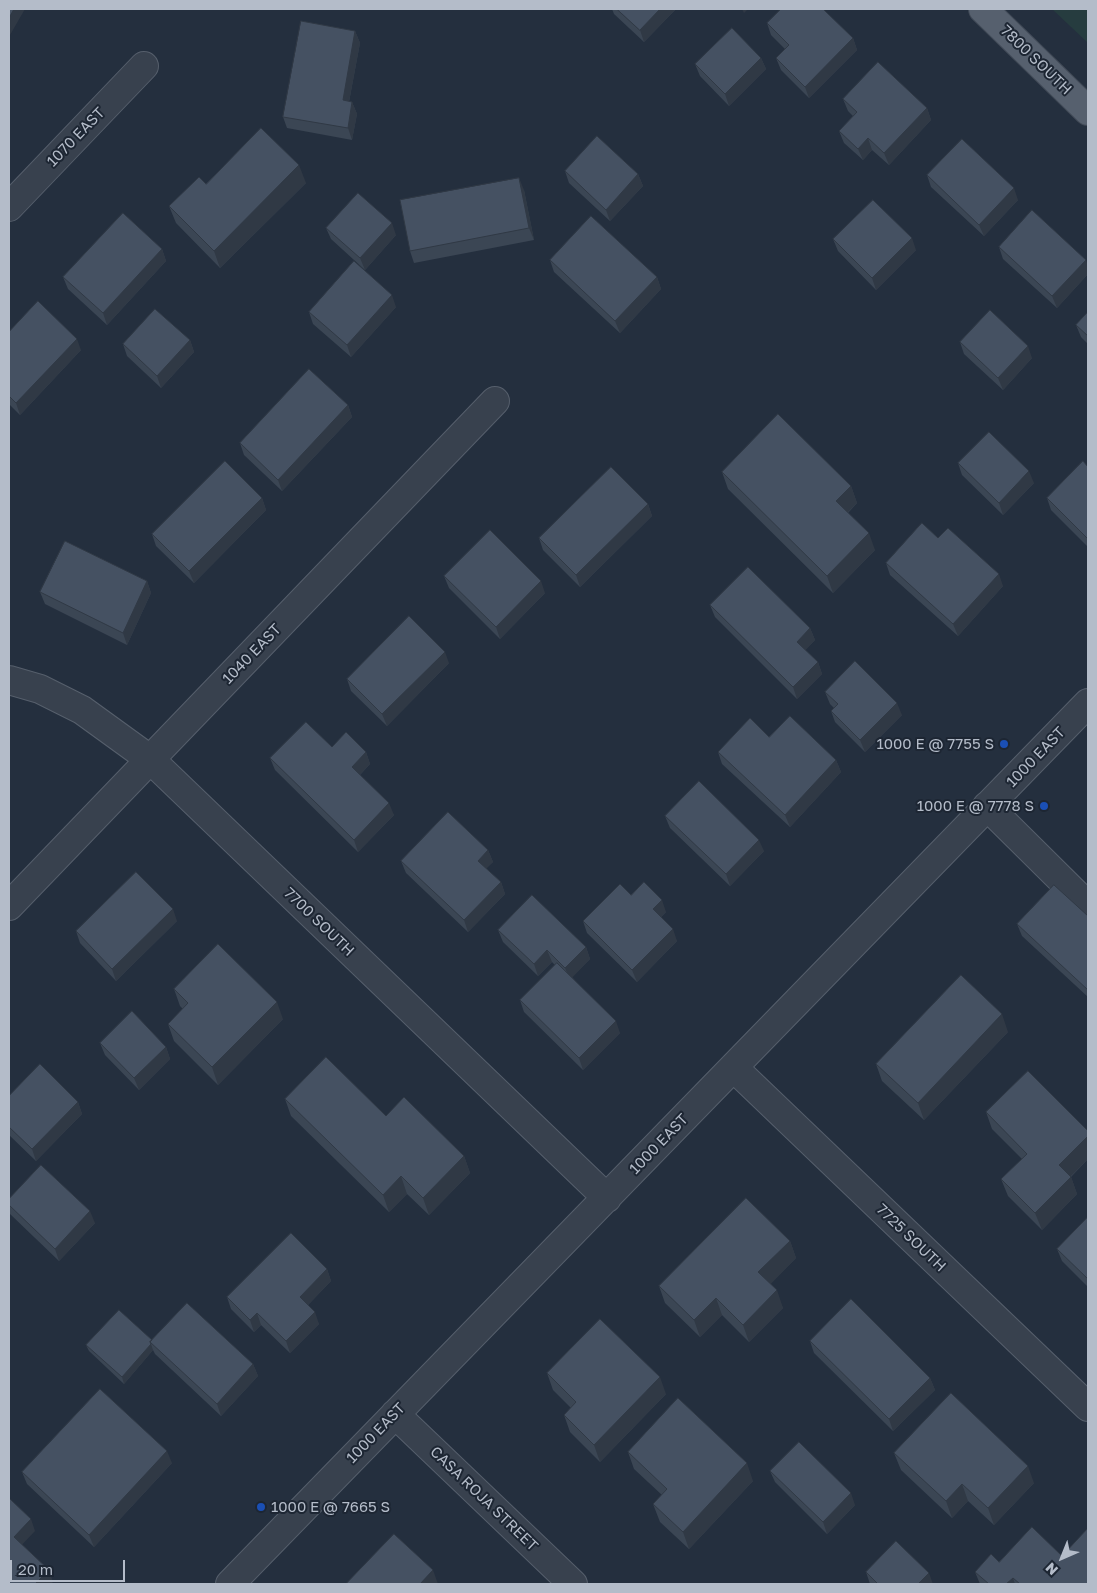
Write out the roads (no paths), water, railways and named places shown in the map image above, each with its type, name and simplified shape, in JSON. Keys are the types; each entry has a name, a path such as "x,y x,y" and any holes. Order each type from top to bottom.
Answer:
{"main road":[{"name":"7800 SOUTH","path":"983,9 1088,111"}],"street":[{"name":"1070 EAST","path":"9,207 144,66"},
{"name":"1040 EAST","path":"9,906 495,401"},
{"name":"7700 SOUTH","path":"9,680 40,689 82,710 150,760 607,1198"},
{"name":"1000 EAST","path":"230,1584 1088,703"},
{"path":"987,806 1088,906"},
{"name":"7725 SOUTH","path":"734,1068 1088,1407"},
{"name":"CASA ROJA STREET","path":"394,1414 573,1584"}],"place":[{"name":"1000 E @ 7755 S","path":"1004,744"},
{"name":"1000 E @ 7778 S","path":"1044,806"},
{"name":"1000 E @ 7665 S","path":"261,1507"}]}
